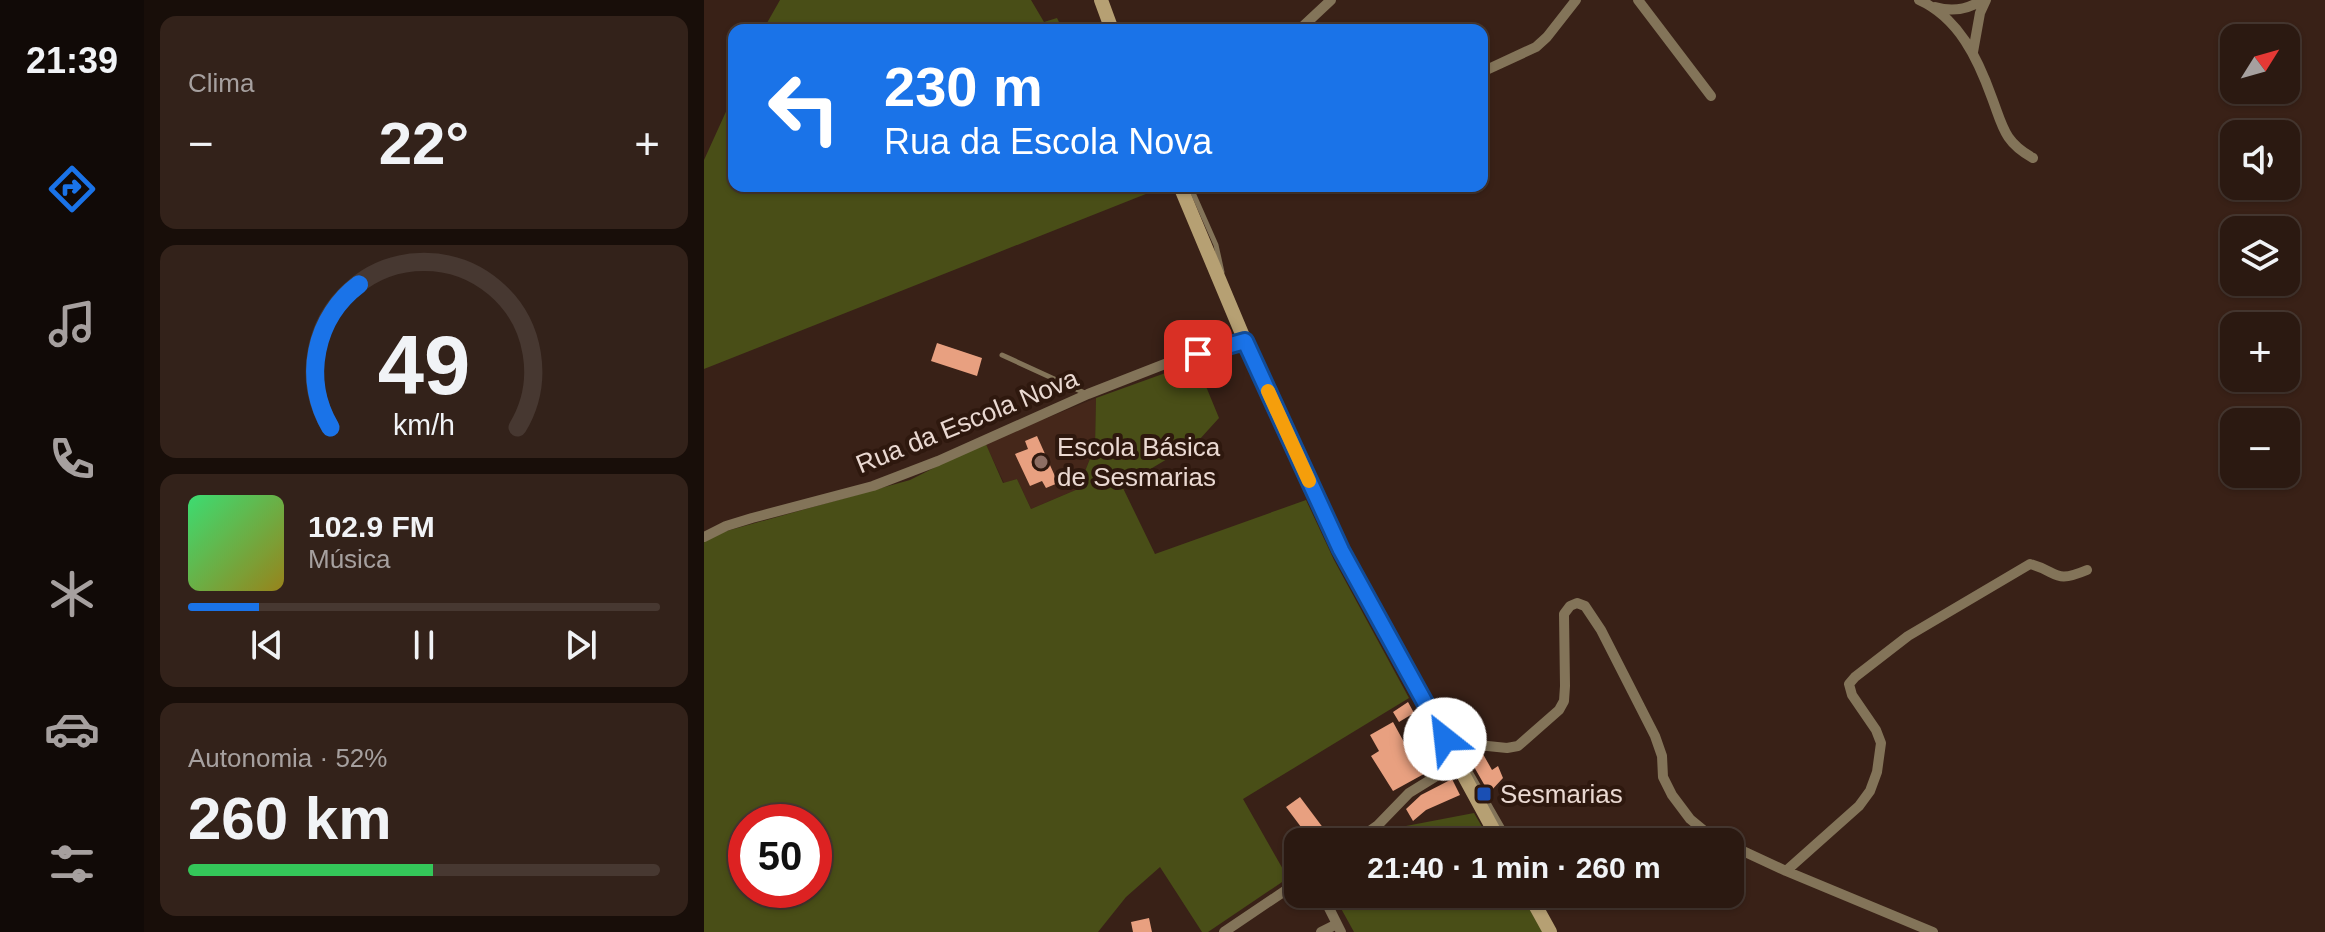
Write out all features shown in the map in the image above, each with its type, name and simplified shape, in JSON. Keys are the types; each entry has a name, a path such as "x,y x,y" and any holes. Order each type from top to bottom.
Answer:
{"main road":[{"path":"1101,0 1110,24"},
{"path":"1182,192 1230,308 1341,550 1492,828"},
{"path":"1537,908 1550,932"}],"street":[{"path":"1305,24 1331,0"},
{"path":"1488,69 1536,47 1576,0"},
{"path":"1638,0 1711,96"},
{"path":"1919,0 1947,10 1970,8 1984,0"},
{"path":"1973,52 1984,0"},
{"path":"1931,6 1957,28 1973,52 2002,128 2019,150 2033,158"},
{"name":"Rua da Escola Nova","path":"704,537 752,518 873,486 1170,362 1245,341"},
{"path":"1786,871 1859,806 1870,791 1877,772 1881,743 1876,730 1852,695 1849,684 1855,677 1908,636 2030,564 2059,577 2069,578 2087,570"},
{"path":"1374,828 1409,793 1478,745 1518,746 1559,710 1564,701 1565,686 1564,614 1577,603 1585,606 1617,659 1655,736 1662,756 1663,777 1672,795 1701,828"},
{"path":"1744,851 1933,932"},
{"path":"1224,932 1284,891"},
{"path":"1321,932 1339,928 1329,908"}],"lane":[{"path":"1193,192 1216,245 1230,308"},
{"path":"1002,355 1088,394"},
{"path":"1454,761 1468,768 1503,828"}],"shaded area":[{"name":"Escola Básica de Sesmarias","path":"1096,398 1095,446 1078,489 1031,509 1017,479 1004,483 985,443"}],"green space":[{"path":"780,0 1031,0 1044,22 1057,18 1060,24 766,24"},
{"path":"728,107 728,192 1151,192 704,369 704,160"},
{"path":"1196,362 1219,418 1199,440 1122,486 1155,554 1306,500 1334,560 1409,698 1243,799 1284,871 1284,881 1208,932 1202,932 1160,867 1126,897 1098,932 704,932 704,540 910,480 985,442 1003,483 1017,479 1031,509 1078,489 1095,446 1096,398"},
{"path":"1474,813 1483,828 1395,828"},
{"path":"1341,908 1529,908 1543,932 1354,932"}],"building":[{"path":"937,343 982,358 977,376 931,361"},
{"path":"1037,436 1058,483 1046,488 1042,481 1030,486 1015,454 1028,449 1025,441"},
{"path":"1408,702 1414,713 1399,722 1393,712"},
{"path":"1458,717 1482,729 1464,744 1451,732"},
{"path":"1393,722 1411,755 1428,745 1436,759 1433,769 1393,791 1371,756 1379,751 1370,735"},
{"path":"1480,753 1492,770 1498,766 1503,778 1489,793 1467,760"},
{"path":"1452,779 1460,795 1426,810 1413,821 1406,809 1421,795"},
{"path":"1300,797 1323,828 1302,828 1286,807"},
{"path":"1149,918 1152,932 1133,932 1131,922"}],"slow traffic":[{"path":"1268,391 1309,481"}],"place":[{"name":"Escola Básica de Sesmarias","path":"1041,462"},
{"name":"Sesmarias","path":"1484,794"}],"route":[{"path":"1198,354 1245,341 1341,550 1445,739"}]}
